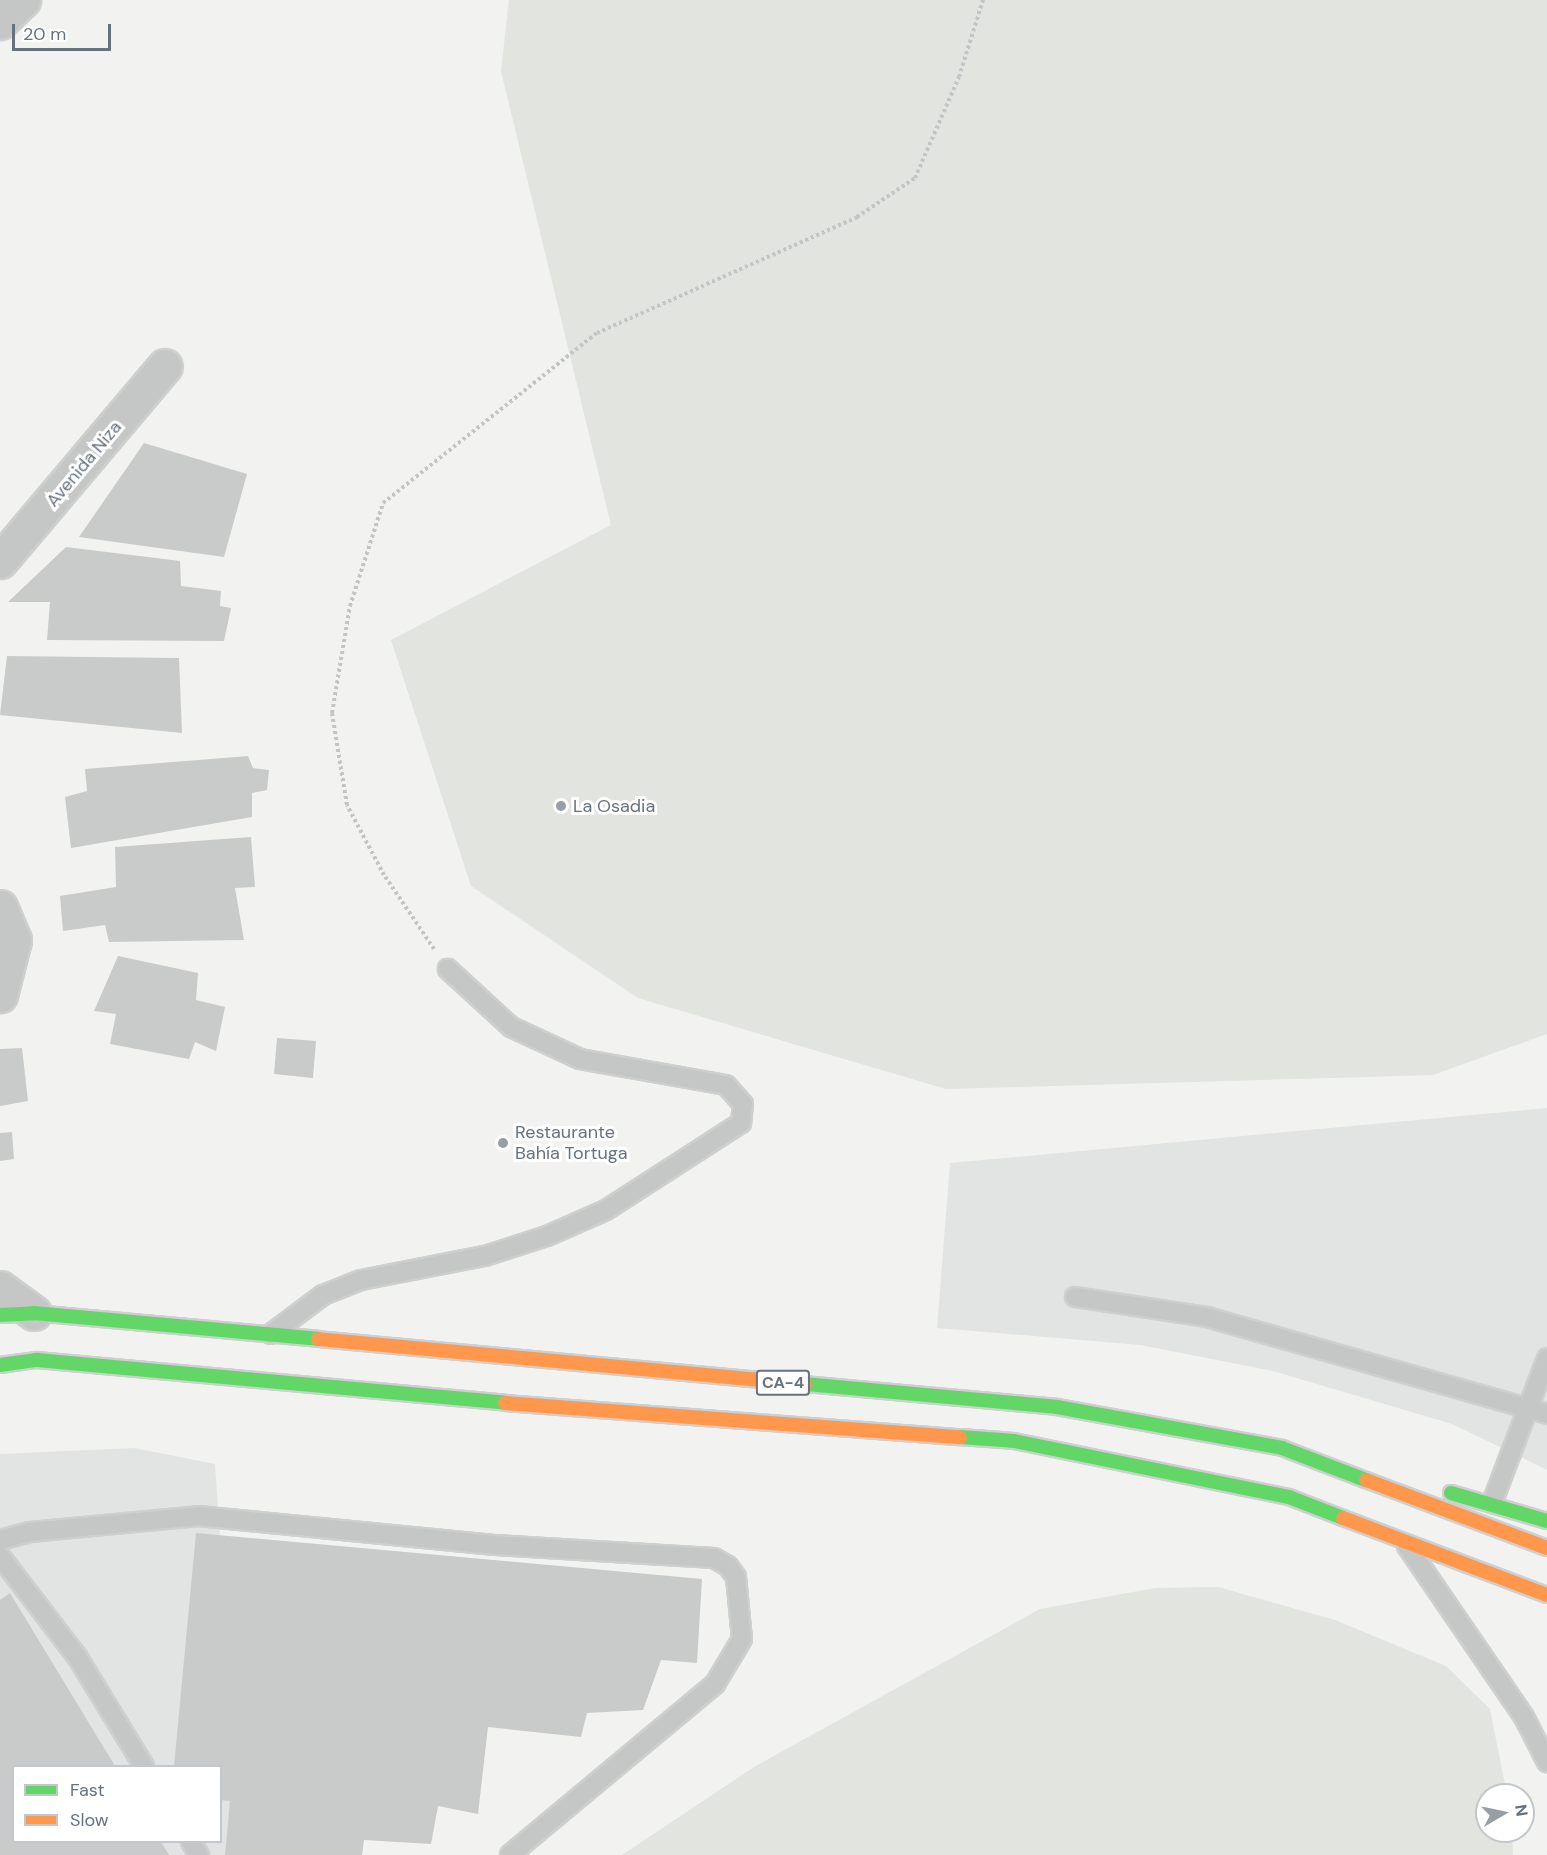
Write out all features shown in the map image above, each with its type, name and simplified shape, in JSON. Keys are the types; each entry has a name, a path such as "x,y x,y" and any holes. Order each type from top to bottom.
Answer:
{"highway":[{"name":"CA-4","path":"0,1315 34,1313 268,1337 1057,1407 1281,1448 1547,1548"},
{"name":"CA-4","path":"0,1365 37,1360 301,1388 1014,1441 1289,1497 1509,1584 1547,1609"},
{"path":"1281,1448 1492,1503 1547,1521"},
{"path":"1509,1584 1547,1595"}],"street":[{"path":"0,22 23,0"},
{"name":"Avenida Niza","path":"0,561 165,366"},
{"path":"0,908 14,940 0,995"},
{"path":"0,1288 34,1313"}],"lane":[{"path":"268,1337 323,1295 361,1280 485,1256 547,1236 606,1210 741,1123 743,1104 726,1085 580,1059 511,1026 448,969"},
{"path":"1075,1297 1207,1317 1526,1405 1547,1414"},
{"path":"1492,1503 1526,1405 1547,1358"},
{"path":"0,1540 30,1532 198,1516 495,1545 714,1558 728,1566 738,1588 742,1639 715,1684 510,1855"},
{"path":"1406,1544 1524,1717 1547,1762"},
{"path":"0,1556 78,1658 143,1765"}],"path":[{"path":"448,969 384,875 347,805 332,712 350,606 382,503 597,333 857,218 915,178 960,77 983,0"}],"shaded area":[{"path":"509,0 1547,0 1547,1034 1433,1075 946,1089 638,998 471,886 391,640 611,525 501,71"},
{"path":"1547,1108 1547,1470 1452,1424 1273,1371 1140,1345 937,1328 950,1163"},
{"path":"134,1448 215,1464 242,1855 0,1855 0,1454"},
{"path":"1218,1587 1335,1620 1446,1666 1490,1709 1505,1783 1475,1783 1475,1843 1512,1843 1513,1855 622,1855 754,1767 1040,1609 1155,1588"}],"building":[{"path":"144,443 247,474 224,557 79,537"},
{"path":"66,547 180,561 181,586 221,591 220,606 231,608 224,641 47,640 50,602 8,602"},
{"path":"7,656 179,658 182,733 0,715"},
{"path":"248,756 253,768 269,770 267,790 252,793 252,817 71,848 65,797 87,791 85,769"},
{"path":"251,837 255,887 235,888 244,940 109,942 105,925 63,931 60,896 116,887 115,847"},
{"path":"118,956 198,973 196,1000 225,1007 216,1051 195,1042 189,1059 110,1044 116,1014 94,1011"},
{"path":"277,1038 316,1041 313,1078 274,1074"},
{"path":"22,1048 28,1101 0,1106 0,1049"},
{"path":"12,1132 14,1159 0,1161 0,1133"},
{"path":"196,1533 702,1579 697,1663 661,1660 643,1710 587,1713 581,1737 488,1727 478,1814 438,1806 431,1844 364,1840 362,1855 225,1855 230,1801 222,1800 222,1765 174,1765"},
{"path":"10,1593 114,1765 12,1765 12,1843 162,1843 169,1855 0,1855 0,1600"}],"traffic: fast":[{"path":"0,1315 34,1313 318,1339"},
{"path":"0,1365 37,1360 505,1403"},
{"path":"805,1384 1057,1407 1282,1448 1366,1480"},
{"path":"960,1437 1014,1441 1289,1497 1343,1518"},
{"path":"1451,1493 1547,1521"}],"traffic: slow":[{"path":"318,1339 805,1384"},
{"path":"505,1403 960,1437"},
{"path":"1366,1480 1547,1548"},
{"path":"1343,1518 1547,1595"}],"place":[{"name":"La Osadia","path":"561,806"},
{"name":"Restaurante Bahía Tortuga","path":"503,1143"}]}
